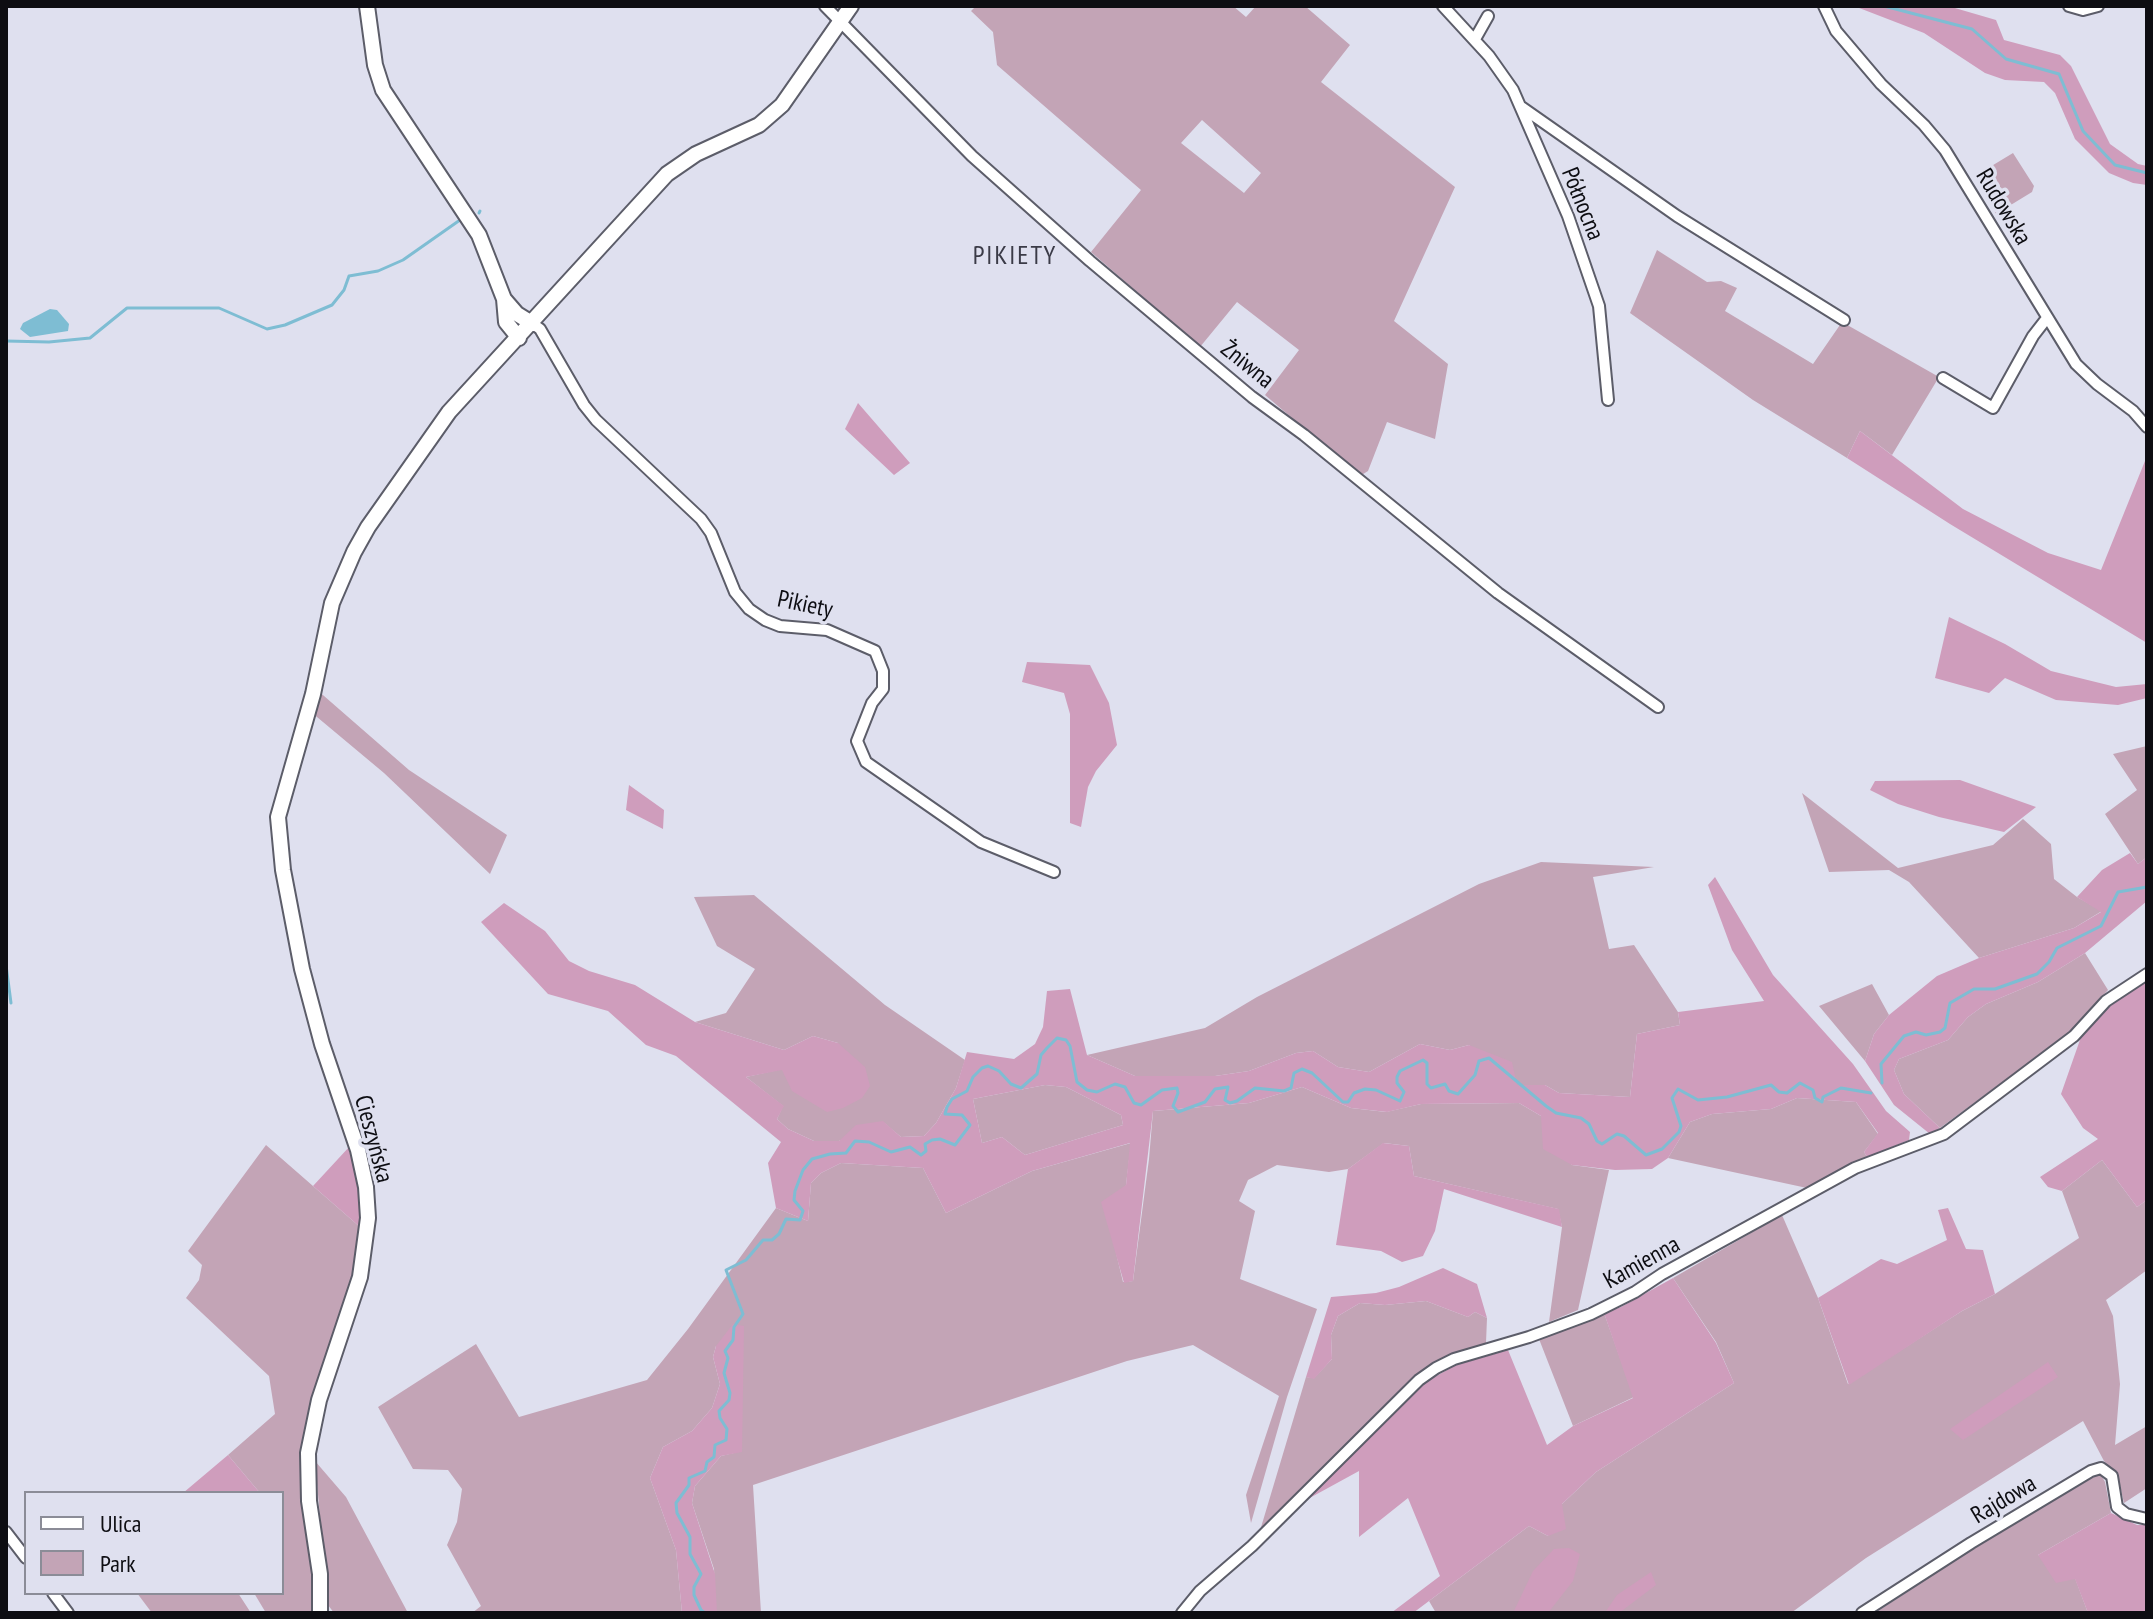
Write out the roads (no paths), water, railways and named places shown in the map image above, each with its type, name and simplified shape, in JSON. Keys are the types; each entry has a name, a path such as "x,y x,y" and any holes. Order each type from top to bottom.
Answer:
{"street":[{"path":"367,6 375,65 383,90 479,235 504,299 506,322 519,338 667,174 696,154 759,125 782,105 794,92 851,6"},
{"name":"Żniwna","path":"825,6 972,156 1174,331 1498,593 1658,707"},
{"name":"Północna","path":"1443,6 1500,71 1520,106 1568,216 1599,306 1608,400"},
{"name":"Rudowska","path":"1824,6 1836,31 1881,84 1945,150 2076,364 2133,411 2147,427"},
{"path":"2069,6 2083,10 2098,6"},
{"path":"1475,39 1488,16"},
{"path":"1520,106 1665,208 1844,320"},
{"path":"504,299 517,314 533,324"},
{"path":"1943,378 1993,408 2033,336 2047,318"},
{"name":"Pikiety","path":"533,324 540,329 596,420 701,519 711,533 735,592 749,609 780,626 827,630 875,651 883,671 883,689 872,703 857,741 866,762 981,842 1054,872"},
{"name":"Cieszyńska","path":"320,1613 320,1574 309,1501 308,1453 319,1400 360,1277 368,1218 366,1187 358,1150 308,994 283,870 278,817 313,694 324,629 342,576 354,552 420,449 449,412 519,338"},
{"name":"Kamienna","path":"1182,1613 1200,1591 1252,1546 1419,1380 1436,1368 1454,1359 1529,1337 1591,1314 1855,1168 1944,1134 2074,1036 2106,1001 2147,974"},
{"name":"Rajdowa","path":"1862,1613 2091,1471 2101,1468 2112,1476 2117,1507 2126,1514 2147,1519"},
{"path":"6,1532 24,1555"},
{"path":"54,1595 68,1613"}],"water":[{"path":"50,309 57,310 69,324 68,331 30,337 20,329 23,323"}],"waterway":[{"path":"1884,6 1972,29 2006,59 2059,74 2083,131 2115,165 2147,173"},
{"path":"6,341 49,342 90,338 127,308 219,308 267,329 285,325 332,305 344,290 349,276 378,271 403,260 460,220"},
{"path":"1882,1083 1881,1064 1904,1036 1916,1032 1926,1035 1940,1032 1945,1028 1950,1003 1974,989 1995,989 2037,974 2057,948 2101,926 2118,892 2147,887"},
{"path":"6,965 11,1003"},
{"path":"705,1613 694,1595 694,1587 701,1574 690,1554 690,1537 677,1513 676,1503 689,1485 689,1478 705,1471 707,1462 714,1457 715,1445 726,1440 727,1429 719,1411 729,1400 730,1393 724,1373 728,1358 725,1351 733,1340 734,1327 743,1314 726,1270 746,1260 763,1240 772,1240 779,1234 786,1219 800,1220 803,1211 794,1200 795,1191 803,1170 812,1159 846,1153 855,1141 869,1142 891,1152 910,1147 921,1155 926,1151 925,1144 932,1140 940,1139 955,1145 970,1125 962,1115 945,1114 947,1107 952,1099 967,1091 973,1077 982,1068 988,1066 999,1071 1011,1084 1021,1088 1037,1074 1041,1055 1047,1048 1057,1038 1066,1040 1077,1082 1087,1090 1097,1092 1115,1084 1125,1087 1134,1103 1141,1105 1162,1090 1177,1088 1173,1106 1178,1112 1205,1102 1215,1089 1228,1087 1225,1100 1230,1103 1255,1088 1284,1091 1291,1088 1294,1073 1302,1069 1312,1073 1343,1102 1348,1102 1354,1093 1365,1089 1376,1090 1400,1101 1404,1092 1397,1083 1400,1071 1423,1060 1427,1063 1427,1084 1431,1088 1445,1084 1449,1091 1458,1094 1475,1075 1479,1061 1489,1058 1556,1113 1581,1118 1589,1124 1597,1141 1602,1144 1617,1134 1624,1136 1646,1155 1662,1149 1679,1132 1681,1126 1672,1098 1678,1089 1698,1100 1727,1097 1771,1085 1779,1092 1787,1093 1800,1083 1813,1090 1815,1098 1822,1102 1823,1097 1841,1088 1871,1093"}],"district":[{"name":"PIKIETY","path":"1015,257"}]}
